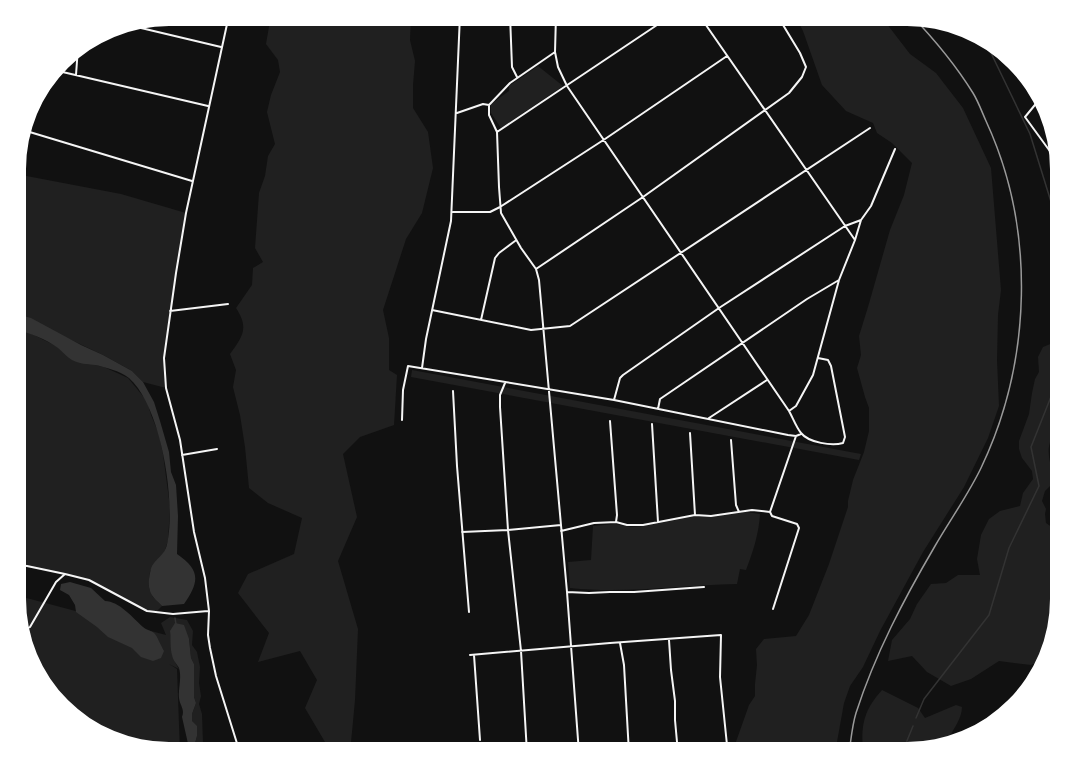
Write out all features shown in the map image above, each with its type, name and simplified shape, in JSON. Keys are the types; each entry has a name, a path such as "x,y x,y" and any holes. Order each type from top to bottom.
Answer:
{"street":[{"path":"226,25 192,181 164,358 166,388 180,440 194,532 205,578 209,611 208,635 216,676 237,742"},
{"path":"422,368 452,212 460,25"},
{"path":"511,25 513,67 517,78"},
{"path":"556,26 555,52 558,67 567,86 789,411 801,434 808,439 836,445 843,443 845,437 831,366 828,360 818,358"},
{"path":"497,132 652,26"},
{"path":"706,26 855,240"},
{"path":"536,269 643,197 789,93 802,77 806,67 784,26"},
{"path":"142,28 221,47"},
{"path":"555,52 510,82 489,105 489,115 497,132 501,213 536,269 539,280 578,742"},
{"path":"452,212 490,212 500,207 727,56"},
{"path":"76,75 77,59"},
{"path":"63,72 208,106"},
{"path":"456,114 483,104 489,105"},
{"path":"1035,105 1025,117 1048,148"},
{"path":"432,310 531,330 570,326 870,129"},
{"path":"30,132 192,181"},
{"path":"789,411 796,406 813,375 839,280 861,219 871,206 895,149"},
{"path":"614,400 620,378 623,375 719,308 845,226 861,219"},
{"path":"481,320 495,258 516,240"},
{"path":"658,409 660,399 807,299 839,280"},
{"path":"170,311 228,304"},
{"path":"402,420 403,390 408,366 614,400 788,435 801,434"},
{"path":"708,419 767,380"},
{"path":"505,382 500,395 500,407 508,530 521,651 526,742"},
{"path":"453,391 469,612"},
{"path":"610,421 616,522"},
{"path":"652,424 658,522"},
{"path":"690,433 695,514"},
{"path":"770,512 796,436"},
{"path":"731,440 736,505 739,512"},
{"path":"182,455 217,449"},
{"path":"561,531 594,523 616,522 634,525 695,514 711,516 752,510 770,512 772,516 797,524 799,528 773,609"},
{"path":"462,532 561,525"},
{"path":"26,566 89,580 147,611 173,614 209,611"},
{"path":"28,628 56,582 65,574"},
{"path":"567,592 589,594 704,586"},
{"path":"480,740 472,655 721,635 720,677 727,742"},
{"path":"669,640 677,742"},
{"path":"620,643 624,664 628,742"}],"shaded area":[{"path":"269,25 411,25 410,40 415,61 413,108 428,132 433,168 422,213 406,239 383,310 389,338 389,370 397,375 394,425 360,437 343,454 357,517 338,561 358,629 351,742 325,742 305,708 317,680 300,651 258,662 269,633 238,593 248,574 294,554 302,518 268,503 249,488 240,415 233,387 236,370 230,354 243,332 242,321 236,308 252,285 253,268 263,262 255,248 259,193 265,176 268,156 275,144 267,112 280,72 278,60 266,44"},
{"path":"800,26 888,26 910,54 936,73 963,108 991,168 1001,290 997,360 999,406 988,438 964,487 923,552 863,667 850,686 844,703 837,742 736,742 749,705 755,696 756,649 764,639 796,636 809,615 848,507 853,480 869,431 869,408 857,368 861,355 859,336 912,163 892,143 877,133 873,123 846,111 822,85"},
{"path":"538,66 563,86 501,128 491,113 491,104 509,91 509,86"},
{"path":"26,176 121,194 186,213 164,358 166,388 143,382 132,371 26,319"},
{"path":"26,317 132,371 143,382 154,402 176,485 177,554 190,565 195,576 193,589 184,604 162,606 153,597 149,588 151,568 167,544 170,521 163,454 150,409 140,391 129,378 121,373 75,361 58,348 26,333"},
{"path":"26,332 56,346 73,360 104,367 128,378 147,401 159,434 170,507 168,541 164,553 150,571 149,589 162,606 156,612 147,611 89,580 27,566"},
{"path":"1049,345 1049,487 1042,501 1046,509 1046,523 1049,525 1047,627 1035,663 1031,665 999,661 971,679 951,686 927,672 912,656 888,661 892,640 910,619 931,584 946,583 958,575 980,575 977,559 981,535 989,519 1000,511 1020,506 1023,493 1033,479 1032,471 1022,458 1019,441 1029,414 1035,379 1039,372 1038,357 1043,347"},
{"path":"412,370 861,454 859,460 411,377"},
{"path":"746,512 760,514 749,563 746,570 740,569 737,584 633,590 570,588 568,562 591,560 593,526 615,524 631,527 645,526 696,516 712,517"},
{"path":"70,582 91,588 105,601 121,607 144,628 154,633 164,651 161,658 153,661 141,657 132,648 108,637 76,612 69,595 60,590 61,584"},
{"path":"26,598 166,635 161,623 170,617 187,620 193,631 192,645 197,652 200,667 199,704 202,714 203,742 195,742 197,736 192,721 196,703 194,664 189,639 170,631 173,654 179,669 169,664 177,669 180,742 141,740 105,728 82,713 61,694 45,671 36,654 28,627"},
{"path":"175,623 184,625 189,639 194,664 196,703 192,721 197,726 195,742 188,742 179,698 180,672 173,659 170,631"},
{"path":"882,690 918,708 925,718 956,705 962,707 951,735 915,742 862,742 867,712"}],"waterway":[{"path":"991,54 1030,134 1049,195"},
{"path":"916,718 924,699 989,615 1009,548 1039,486 1031,447 1049,402"},
{"path":"175,618 176,624"},
{"path":"906,742 913,726"}],"railway":[{"path":"851,742 856,713 881,648 923,566 981,468 998,427 1010,384 1018,340 1021,295 1020,250 1013,206 1002,163 973,93 944,52 922,27"}]}
